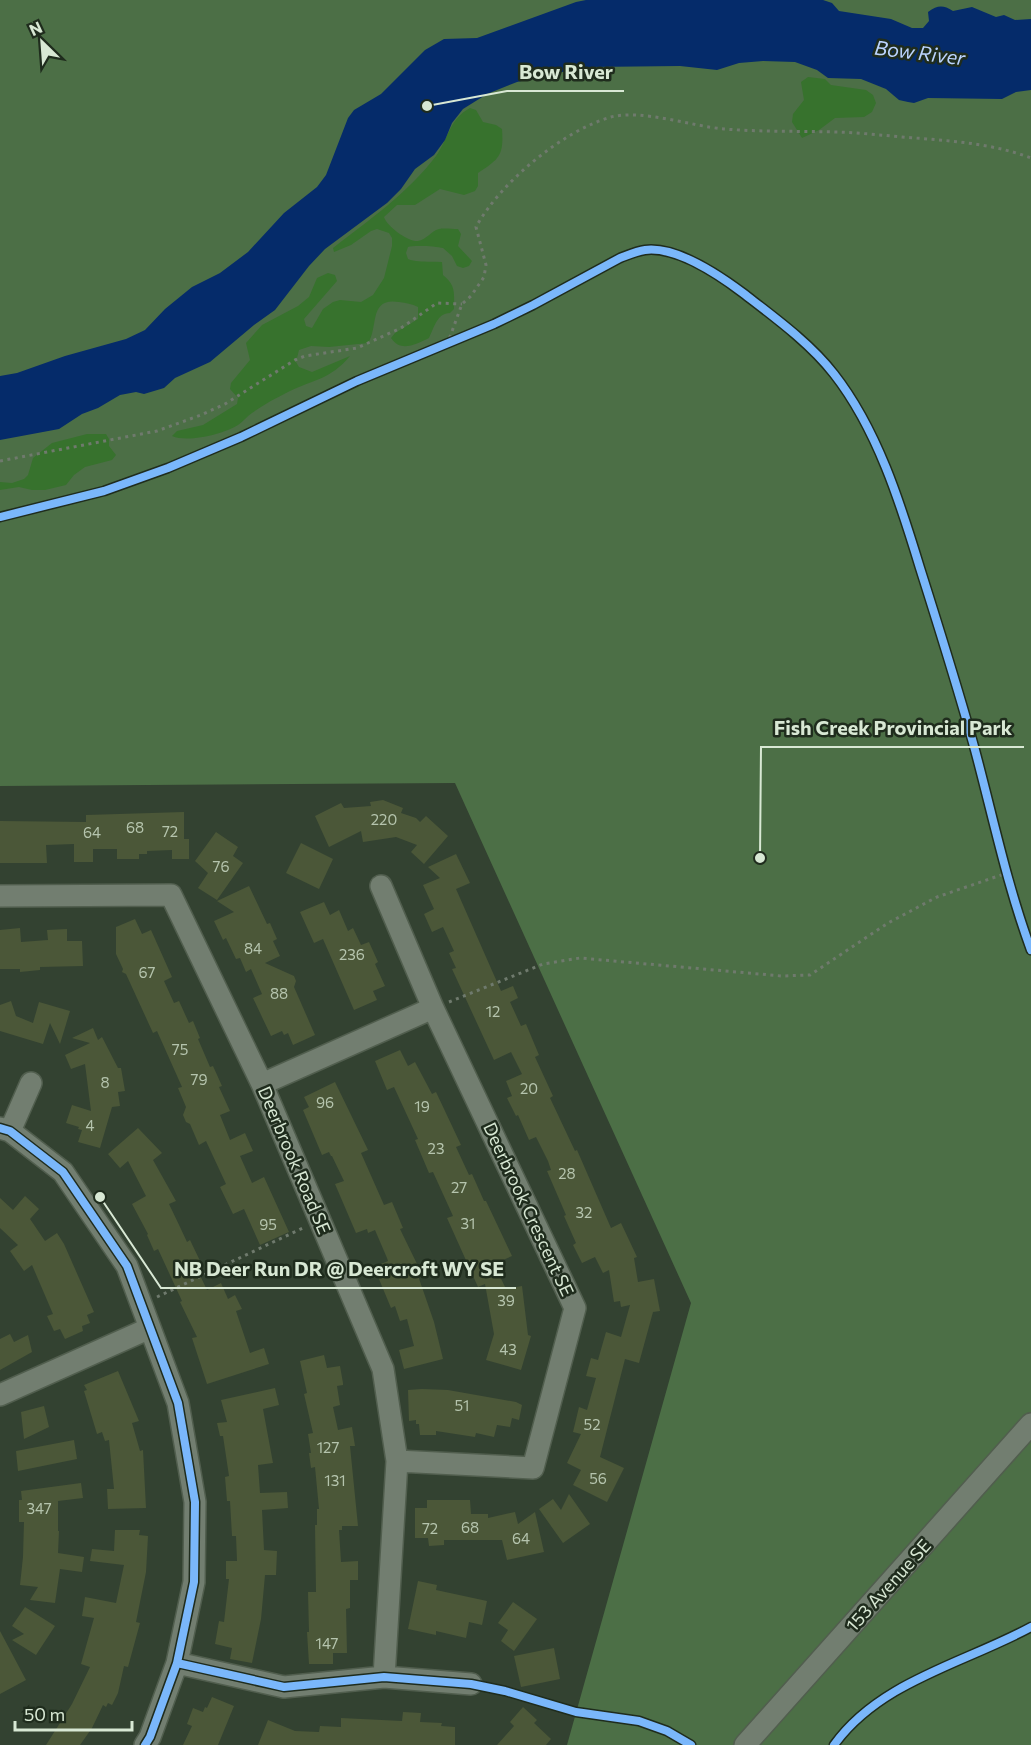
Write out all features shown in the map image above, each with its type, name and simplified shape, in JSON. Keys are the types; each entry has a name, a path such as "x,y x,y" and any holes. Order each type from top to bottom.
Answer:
{"street":[{"path":"262,1084 433,1008 381,886"},
{"name":"Deerbrook Road SE","path":"0,896 171,895 262,1084 383,1369 397,1461 384,1677"},
{"name":"Deerbrook Crescent SE","path":"397,1461 533,1468 575,1308 433,1008"},
{"path":"31,1083 5,1130 63,1172 127,1266 178,1403 195,1502 194,1582 177,1663 145,1745"},
{"path":"0,1395 150,1328"},
{"name":"153 Avenue SE","path":"745,1745 1031,1424"},
{"path":"177,1663 284,1687 384,1677 471,1684"}],"path":[{"path":"443,346 462,304 471,296 484,277 486,265 476,227 481,218 518,174 544,153 571,135 613,117 650,117 744,130 841,132 964,141 1031,158"},
{"path":"0,462 157,431 178,424 239,396 295,360 305,356 357,348 401,328 437,303 462,304"},
{"path":"443,346 457,340"},
{"path":"433,1008 543,964 580,958 805,976 820,969 869,935 928,901 1015,865"},
{"path":"1006,870 1010,883"},
{"path":"142,1305 320,1220"}],"green space":[{"path":"0,0 1031,0 1031,1745 567,1745 691,1303 455,783 0,786"},
{"path":"808,77 825,79 831,85 866,90 873,95 876,103 872,112 864,117 835,118 819,130 802,138 792,122 793,114 804,100 801,82"},
{"path":"470,108 476,110 483,122 502,129 499,156 478,173 478,186 475,191 464,195 440,189 415,205 397,205 384,217 394,229 414,241 421,240 439,229 458,229 461,234 458,246 472,261 469,266 463,268 457,266 452,256 443,248 408,247 406,253 408,259 442,262 443,275 453,290 454,309 439,318 429,338 409,346 395,343 391,338 395,333 418,319 418,307 399,302 383,304 378,309 368,343 329,347 311,346 299,350 296,362 299,367 312,372 350,356 336,370 274,399 250,414 238,425 224,432 196,438 172,436 177,431 203,425 237,404 238,398 230,389 231,383 250,360 246,343 262,325 298,306 309,297 317,278 328,273 335,275 337,281 304,319 306,326 312,328 323,309 333,302 340,300 361,302 373,295 384,278 392,246 389,233 377,229 351,245 334,252 333,248 388,205 413,182 436,156 453,124"},
{"path":"87,434 106,434 109,446 116,455 112,460 85,467 66,485 45,490 19,487 0,490 0,482 12,483 24,479 28,475 33,458 52,443"}],"water":[{"path":"586,0 823,0 832,3 839,11 891,19 912,28 923,28 929,21 928,12 935,8 943,7 953,11 972,7 996,17 1004,15 1015,20 1031,19 1031,90 1016,92 1002,99 928,98 914,103 899,100 886,89 861,79 828,78 817,70 795,62 763,61 739,63 717,70 680,66 591,67 517,82 487,94 463,109 452,123 445,140 434,155 415,169 401,189 387,203 325,249 275,310 210,362 175,378 164,388 144,394 136,392 120,395 82,414 59,429 0,440 0,376 17,373 65,356 126,339 145,330 165,309 192,287 220,273 248,252 284,213 317,187 326,175 348,118 354,110 381,94 425,50 444,39 477,38"}],"building":[{"path":"383,800 403,808 401,813 416,818 420,822 426,816 448,836 424,864 411,852 417,845 396,837 363,842 361,831 329,847 315,816 341,803 344,808 371,806 370,802"},
{"path":"184,812 184,839 189,839 189,859 172,859 172,850 147,851 147,854 139,854 139,859 117,859 117,849 93,849 93,862 74,862 74,844 46,845 47,863 0,863 0,821 86,822 86,815"},
{"path":"216,832 238,847 233,856 243,863 217,900 198,888 208,873 195,861"},
{"path":"301,843 333,859 319,889 286,873"},
{"path":"456,854 470,883 456,889 501,991 513,986 518,998 510,1002 521,1026 526,1024 539,1055 535,1057 553,1096 550,1098 575,1151 577,1150 611,1228 621,1223 637,1257 634,1258 638,1282 654,1279 660,1311 653,1312 639,1363 625,1359 600,1457 624,1468 607,1502 573,1485 581,1470 567,1463 581,1434 573,1432 579,1407 587,1410 596,1378 586,1376 591,1358 598,1360 606,1332 621,1337 630,1305 621,1307 620,1301 614,1302 609,1270 603,1273 595,1257 582,1263 573,1245 576,1243 564,1216 566,1215 547,1171 551,1170 548,1161 536,1137 529,1140 518,1115 516,1116 507,1098 512,1096 506,1081 522,1074 511,1052 494,1060 452,969 456,968 449,953 454,951 443,927 432,932 424,914 434,909 423,885 440,878 428,867"},
{"path":"249,886 267,924 270,923 277,939 273,941 280,956 265,963 294,976 296,981 294,987 315,1035 293,1045 288,1033 284,1035 282,1031 271,1036 253,998 262,994 251,969 246,972 240,958 236,959 226,938 223,940 214,921 234,912 217,901"},
{"path":"324,902 330,915 339,910 348,931 353,928 361,945 369,942 378,962 375,964 385,986 373,991 377,1000 354,1010 323,939 314,943 300,912"},
{"path":"135,919 142,934 151,930 172,977 164,981 174,1003 179,1001 189,1023 193,1021 210,1067 213,1066 222,1086 219,1087 230,1111 220,1115 230,1140 245,1133 253,1151 240,1156 252,1183 264,1177 289,1232 260,1245 244,1209 233,1214 220,1187 226,1184 206,1141 199,1145 190,1124 186,1122 183,1115 186,1107 178,1088 182,1087 157,1031 153,1033 126,974 122,972 123,969 116,954 116,927"},
{"path":"20,928 21,942 48,940 47,930 67,929 67,941 82,941 83,966 40,967 40,970 20,972 20,969 0,969 0,930"},
{"path":"11,1001 16,1016 33,1023 39,1002 70,1011 60,1044 50,1023 43,1044 0,1031 0,1005"},
{"path":"93,1028 98,1040 102,1037 118,1068 121,1068 125,1091 118,1092 120,1106 112,1107 100,1148 78,1142 82,1130 66,1123 72,1105 91,1111 85,1064 71,1069 65,1055 90,1043 72,1038"},
{"path":"400,1050 408,1066 415,1062 432,1094 436,1092 461,1145 456,1147 469,1175 472,1174 486,1201 512,1256 494,1264 506,1289 522,1286 528,1335 531,1336 521,1370 486,1360 494,1334 485,1284 478,1287 447,1218 453,1216 433,1172 429,1173 415,1140 418,1139 394,1087 387,1090 375,1061"},
{"path":"335,1082 368,1150 361,1153 384,1205 392,1202 403,1228 400,1229 418,1266 415,1267 434,1322 443,1359 404,1369 399,1350 414,1346 407,1319 400,1321 395,1306 391,1308 374,1267 388,1261 387,1258 375,1230 368,1233 367,1229 356,1233 335,1184 344,1181 329,1152 322,1155 303,1110 309,1107 304,1097"},
{"path":"138,1128 162,1153 153,1160 176,1201 169,1204 187,1242 190,1240 202,1265 196,1267 207,1290 221,1283 228,1299 235,1295 242,1309 236,1311 250,1353 264,1348 269,1364 207,1384 192,1338 197,1337 180,1302 182,1301 158,1249 154,1251 132,1204 146,1196 128,1161 120,1168 108,1154"},
{"path":"25,1196 39,1209 30,1219 45,1241 57,1233 64,1244 94,1312 87,1315 90,1323 82,1326 83,1331 65,1339 60,1329 54,1331 47,1316 53,1314 32,1265 24,1271 10,1251 18,1245 0,1228 0,1198 13,1210"},
{"path":"10,1334 14,1342 28,1335 32,1352 0,1370 0,1339"},
{"path":"324,1355 327,1368 340,1366 343,1385 337,1386 340,1405 333,1407 338,1430 352,1427 355,1446 350,1446 358,1526 342,1526 342,1530 339,1530 341,1562 358,1561 358,1580 350,1580 350,1608 346,1609 347,1653 333,1653 333,1664 309,1664 308,1592 316,1592 315,1525 317,1525 317,1509 319,1509 315,1467 311,1468 309,1453 311,1453 308,1434 313,1433 304,1394 307,1393 300,1361"},
{"path":"118,1371 139,1421 132,1423 140,1451 143,1450 146,1508 108,1509 107,1489 114,1489 109,1440 105,1441 102,1432 97,1434 84,1385"},
{"path":"275,1388 279,1405 263,1409 273,1463 258,1465 260,1493 287,1492 288,1508 262,1510 264,1550 277,1551 276,1575 265,1575 261,1619 252,1663 230,1659 232,1648 215,1644 219,1621 224,1622 229,1579 226,1579 226,1561 237,1561 236,1536 232,1536 230,1501 227,1501 225,1477 229,1476 223,1436 220,1436 217,1423 227,1422 221,1400"},
{"path":"408,1390 448,1390 516,1402 522,1405 519,1420 512,1418 510,1427 497,1425 494,1437 476,1433 475,1437 436,1431 436,1435 420,1435 419,1424 416,1424 416,1420 409,1421"},
{"path":"44,1406 49,1427 24,1439 21,1412"},
{"path":"74,1440 77,1459 18,1471 16,1451"},
{"path":"81,1483 83,1498 58,1501 58,1553 84,1557 82,1572 60,1569 55,1603 30,1600 38,1587 20,1585 24,1522 19,1522 21,1491"},
{"path":"569,1494 590,1524 563,1543 539,1509 553,1499 561,1510"},
{"path":"427,1500 470,1500 471,1514 488,1514 488,1518 515,1512 518,1524 535,1512 544,1552 507,1560 502,1540 444,1540 444,1545 429,1546 428,1538 415,1538 415,1508 427,1508"},
{"path":"115,1530 140,1530 139,1535 148,1536 146,1572 136,1622 140,1623 128,1667 124,1666 118,1693 112,1705 108,1703 106,1707 103,1705 92,1728 80,1745 46,1745 72,1704 90,1667 81,1664 94,1618 82,1616 85,1597 116,1603 124,1565 90,1561 92,1549 114,1551"},
{"path":"418,1581 437,1585 436,1590 487,1601 482,1625 469,1622 466,1638 436,1631 436,1635 408,1629"},
{"path":"513,1602 537,1619 514,1651 501,1641 508,1630 498,1623"},
{"path":"25,1607 55,1626 36,1655 12,1640 24,1634 12,1626"},
{"path":"0,1631 26,1680 0,1694"},
{"path":"554,1648 560,1679 521,1687 514,1656"},
{"path":"212,1697 234,1706 218,1745 183,1745 192,1726 187,1724 193,1708 203,1712"},
{"path":"523,1707 537,1720 534,1723 551,1739 546,1745 497,1745 514,1726 510,1722"},
{"path":"403,1712 421,1713 420,1722 442,1723 441,1726 455,1727 455,1745 258,1745 268,1720 295,1731 319,1732 320,1726 341,1727 341,1718 402,1721"}],"cycle path":[{"path":"0,517 104,491 168,468 241,437 357,381 494,324 629,254 657,250 683,257 710,270 733,286 803,341 834,374 863,418 886,467 904,518 948,658 975,750 1007,876 1031,950"},
{"path":"0,1128 10,1131 63,1172 127,1266 178,1403 195,1502 194,1582 177,1663 145,1745"},
{"path":"834,1745 853,1723 899,1689 1031,1627"},
{"path":"177,1663 284,1687 384,1677 471,1684 505,1691 576,1712 639,1721 667,1731 691,1745"}],"place":[{"name":"Bow River","path":"427,106"},
{"name":"Fish Creek Provincial Park","path":"760,858"},
{"name":"NB Deer Run DR @ Deercroft WY SE","path":"100,1197"}]}
